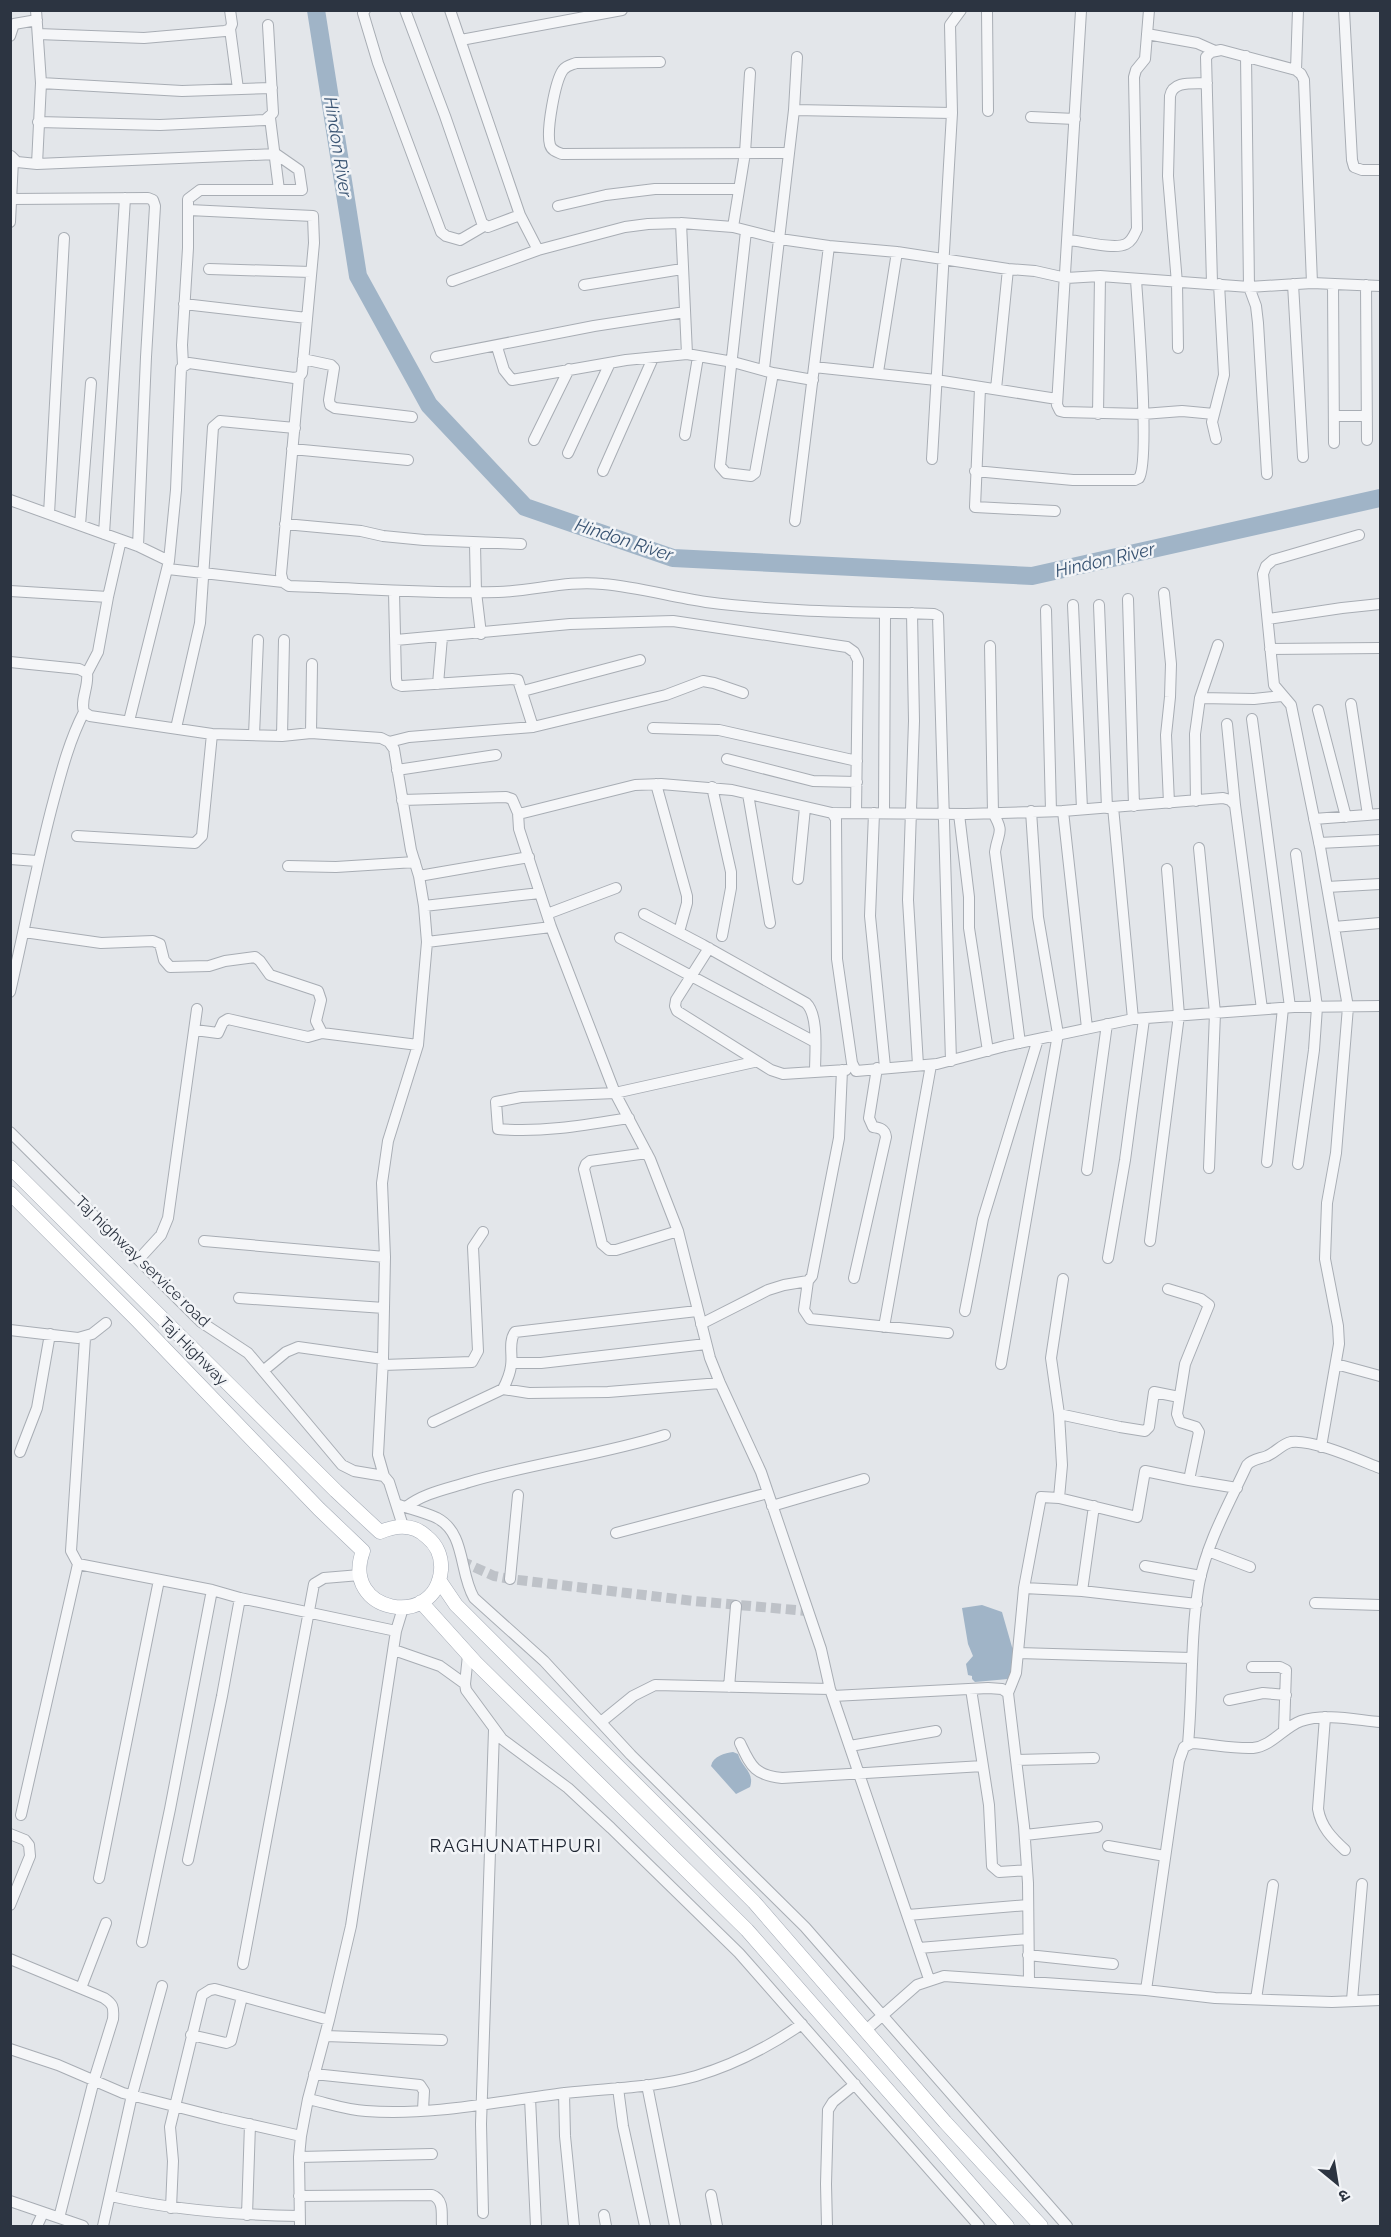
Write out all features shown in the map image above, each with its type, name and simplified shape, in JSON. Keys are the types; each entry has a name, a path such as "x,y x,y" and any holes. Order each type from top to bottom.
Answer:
{"main road":[{"name":"Taj Highway","path":"10,1167 380,1532 403,1527"},
{"path":"10,1193 140,1323 319,1509 363,1551 359,1563 360,1575 365,1589 375,1600 388,1606 403,1608 421,1602 432,1593 439,1580 440,1558 434,1544 417,1530 403,1527"},
{"path":"439,1580 456,1605 754,1902 1041,2226"},
{"path":"421,1602 468,1655 747,1930 1007,2226"}],"street":[{"path":"230,10 232,24 230,29 238,89"},
{"path":"365,10 363,13 378,63 441,232 460,240 484,226 488,227 520,215"},
{"path":"405,10 484,226"},
{"path":"450,10 520,215 538,250"},
{"path":"461,40 622,10"},
{"path":"932,459 952,113 950,25 961,10"},
{"path":"987,10 988,111"},
{"path":"1069,240 1116,246 1127,244 1137,229 1134,77 1145,58 1149,10"},
{"path":"1296,70 1298,10"},
{"path":"1344,10 1352,160 1354,167 1362,170 1380,170"},
{"path":"1081,11 1069,240 1056,399 1060,411 1098,414 1182,411 1214,414"},
{"path":"10,36 14,24 36,15 41,83 37,164"},
{"path":"268,25 273,112 270,118 279,190"},
{"path":"38,34 144,38 230,29"},
{"path":"1147,34 1197,43 1215,51"},
{"path":"1216,440 1212,428 1224,375 1216,283 1207,83 1206,57 1211,52 1221,50 1296,70 1304,80 1312,283"},
{"path":"1246,56 1249,287 1256,306 1258,323 1267,474"},
{"path":"746,231 720,466 726,472 751,476 756,473 769,371 797,57"},
{"path":"660,62 576,63 566,67 559,77 552,111 550,146 553,150 562,153 789,153"},
{"path":"733,227 745,153 750,73"},
{"path":"41,83 182,91 272,88"},
{"path":"1178,348 1177,283 1168,176 1170,96 1171,90 1176,85 1207,83"},
{"path":"794,110 952,113"},
{"path":"1031,117 1075,119"},
{"path":"38,122 160,125 270,118"},
{"path":"10,222 12,158 37,164 276,154 299,170 302,190 200,190 188,199 183,365 169,565 129,722"},
{"path":"558,206 606,195 655,189 739,189"},
{"path":"104,534 125,198"},
{"path":"12,199 148,198 155,206 138,546"},
{"path":"189,210 313,216 314,243 285,524 281,574 283,582"},
{"path":"681,223 685,312 693,355 685,435"},
{"path":"452,281 538,250 625,227 681,223 733,227 780,239 897,252 1035,271 1066,278 1100,276 1249,287 1312,283 1380,286"},
{"path":"50,514 64,238"},
{"path":"795,521 829,246"},
{"path":"878,372 897,252"},
{"path":"209,269 311,272"},
{"path":"584,285 682,269"},
{"path":"996,389 1008,269"},
{"path":"1098,414 1100,276"},
{"path":"975,471 1073,480 1135,480 1141,475 1143,414 1136,280"},
{"path":"1293,284 1303,457"},
{"path":"1333,284 1334,443"},
{"path":"1366,285 1367,441"},
{"path":"184,304 307,318"},
{"path":"436,357 594,326 685,312"},
{"path":"497,346 504,370 512,380 610,363 693,355 813,380"},
{"path":"603,471 653,358"},
{"path":"303,359 331,365 334,368 329,400 330,405 335,408 412,417"},
{"path":"183,365 197,363 299,377"},
{"path":"568,453 610,363"},
{"path":"814,367 878,372 1056,399"},
{"path":"534,440 569,369"},
{"path":"80,525 91,383"},
{"path":"980,388 975,471 974,503 976,508 1055,511"},
{"path":"1334,416 1367,416"},
{"path":"176,728 200,623 213,427 220,421 295,428"},
{"path":"292,449 408,460"},
{"path":"10,500 138,546 169,565 203,573 283,582 289,586 394,592 476,592 513,591 574,584 603,584 706,602 767,608 934,614 938,616 940,620 951,1060"},
{"path":"285,524 424,540 475,544 521,544"},
{"path":"1321,1447 1336,1364 1338,1326 1325,1259 1327,1203 1336,1153 1348,1006 1319,843 1291,705 1274,685 1263,574 1266,566 1273,560 1359,536"},
{"path":"121,540 98,652 87,673 88,680 82,705 84,712 90,716 212,734 282,736 311,733 381,738 389,742 394,749 411,850 419,876 427,942 418,1045 384,1159 381,1205 385,1257 383,1362 377,1444 384,1476 390,1482 401,1506 403,1527"},
{"path":"475,544 476,592 481,634"},
{"path":"10,591 108,597"},
{"path":"394,592 396,680 398,684 402,686 518,680 533,727"},
{"path":"1164,593 1171,664 1166,735 1169,803"},
{"path":"1128,599 1134,806"},
{"path":"1268,619 1380,604"},
{"path":"1099,605 1110,808 1138,1019 1125,1160 1108,1258"},
{"path":"1073,606 1082,808"},
{"path":"1046,610 1051,811"},
{"path":"912,613 914,721 908,900 918,1065"},
{"path":"854,1278 886,1137 882,1128 873,1127 869,1118 881,1068 870,916 879,813 885,614"},
{"path":"396,640 481,634 570,624 673,621 847,647 854,652 858,660 856,813"},
{"path":"438,684 442,637"},
{"path":"254,735 258,640"},
{"path":"282,736 284,640"},
{"path":"1196,801 1195,734 1200,698 1218,645"},
{"path":"990,646 993,813 1000,826 996,852 1020,1043"},
{"path":"1270,649 1380,648"},
{"path":"523,691 640,660"},
{"path":"10,662 79,669 87,673"},
{"path":"311,733 312,664"},
{"path":"389,742 409,737 533,727 666,695 703,681 743,693"},
{"path":"1200,698 1254,699 1282,696"},
{"path":"1351,704 1368,815"},
{"path":"1318,710 1346,817"},
{"path":"10,992 37,861 74,730 84,712"},
{"path":"1252,719 1287,1007 1267,1162"},
{"path":"1227,724 1235,804 1262,1009"},
{"path":"653,728 719,730 857,761"},
{"path":"77,836 198,842 202,836 212,734"},
{"path":"397,770 496,755"},
{"path":"727,759 813,782 857,782"},
{"path":"518,813 635,785 656,784 712,787 832,813 959,814 1063,811 1223,798 1235,804"},
{"path":"656,784 687,896 678,932"},
{"path":"712,787 731,872 731,888 722,936"},
{"path":"748,794 770,923"},
{"path":"402,800 506,797 512,799 518,813 519,829 551,927 615,1093 647,1153 678,1231 706,1344 720,1383 761,1472 820,1649 831,1693 929,1979"},
{"path":"798,879 805,808"},
{"path":"1001,1364 1058,1034 1038,917 1031,811"},
{"path":"1063,811 1087,1028"},
{"path":"832,813 836,819 837,959 854,1069"},
{"path":"959,814 969,897 969,928 988,1051"},
{"path":"1314,819 1380,814"},
{"path":"1319,843 1380,840"},
{"path":"1199,848 1215,1013 1209,1168"},
{"path":"1296,854 1317,1006 1314,1050 1298,1164"},
{"path":"419,876 529,857"},
{"path":"10,859 37,861"},
{"path":"288,866 336,867 415,862"},
{"path":"1150,1241 1179,1016 1167,869"},
{"path":"1327,887 1380,884"},
{"path":"547,914 616,888"},
{"path":"424,906 540,892"},
{"path":"644,914 806,1003 812,1009 815,1072"},
{"path":"1334,927 1380,923"},
{"path":"427,942 551,927"},
{"path":"24,932 101,942 158,942 162,947 165,963 170,967 209,966 225,961 255,957 270,975 318,991 321,1000 316,1025 322,1033"},
{"path":"620,938 815,1042"},
{"path":"709,948 676,1000 677,1011 754,1062 771,1071 783,1074 931,1065 1058,1034 1138,1019 1287,1007 1380,1006"},
{"path":"139,1259 161,1235 168,1218 197,1010"},
{"path":"195,1030 218,1033 223,1022 228,1019 308,1037 322,1033 418,1045"},
{"path":"1087,1170 1107,1024"},
{"path":"965,1311 983,1219 1038,1039"},
{"path":"629,1118 568,1128 519,1131 498,1129 496,1102 521,1096 615,1093 754,1062"},
{"path":"884,1327 931,1065"},
{"path":"842,1070 839,1138 812,1276 808,1281 804,1310 810,1319 948,1333"},
{"name":"Taj highway service road","path":"10,1132 201,1322 248,1353 342,1465 384,1476"},
{"path":"647,1153 590,1161 586,1164 584,1169 602,1244 609,1250 616,1250 678,1231"},
{"path":"263,1371 286,1352 298,1347 383,1362 472,1362 478,1351 473,1247 483,1232"},
{"path":"204,1241 385,1257"},
{"path":"1059,1498 1062,1465 1059,1414 1051,1358 1063,1279"},
{"path":"700,1324 768,1290 808,1281"},
{"path":"1167,1289 1201,1299 1209,1305 1185,1364 1179,1398 1178,1419 1180,1422 1196,1427 1199,1432 1189,1480"},
{"path":"239,1298 384,1308"},
{"path":"503,1389 512,1364 512,1335 518,1331 697,1311"},
{"path":"11,1333 85,1338 106,1323"},
{"path":"20,1452 37,1408 50,1334"},
{"path":"21,1815 78,1564 71,1551 85,1338"},
{"path":"512,1364 541,1363 706,1344"},
{"path":"1336,1364 1380,1376"},
{"path":"433,1422 503,1389 529,1394 608,1392 720,1383"},
{"path":"1059,1414 1145,1431 1149,1427 1154,1392 1179,1398"},
{"path":"401,1506 426,1495 492,1476 625,1447 665,1435"},
{"path":"1146,1990 1179,1761 1184,1747 1188,1744 1191,1658 1197,1604 1208,1551 1249,1463 1267,1456 1285,1444 1304,1443 1321,1447 1380,1468"},
{"path":"1029,1982 1025,1835 1008,1693 1015,1679 1024,1588 1041,1497 1059,1498 1137,1517 1145,1472 1237,1488"},
{"path":"772,1506 864,1479"},
{"path":"616,1533 768,1493"},
{"path":"510,1579 518,1495"},
{"path":"401,1506 437,1518 447,1525 458,1542 469,1589 474,1598 544,1661 631,1755 805,1927 1068,2226"},
{"path":"1082,1591 1094,1506"},
{"path":"1208,1551 1250,1567"},
{"path":"78,1564 212,1590 396,1631"},
{"path":"1144,1566 1202,1576"},
{"path":"243,1964 314,1584 324,1578 360,1575"},
{"path":"99,1878 159,1580"},
{"path":"1024,1588 1082,1591 1197,1604"},
{"path":"142,1942 171,1809 212,1590"},
{"path":"188,1860 240,1598"},
{"path":"1315,1603 1380,1605"},
{"path":"729,1687 736,1606"},
{"path":"111,2196 171,2208 300,2221 299,2157 308,2099 351,1926 396,1631 403,1608"},
{"path":"393,1650 440,1666 465,1684"},
{"path":"1018,1653 1191,1658"},
{"path":"468,1655 466,1690 494,1730 513,1748 555,1777 612,1828 739,1953 979,2226"},
{"path":"1252,1667 1283,1668 1287,1673 1284,1731"},
{"path":"601,1722 633,1696 655,1685 831,1693 998,1688 1008,1693"},
{"path":"970,1689 989,1805 992,1866 999,1872 1027,1870"},
{"path":"1229,1700 1263,1693 1286,1695"},
{"path":"1188,1744 1252,1748 1263,1745 1299,1722 1325,1717 1380,1722"},
{"path":"1325,1717 1319,1816 1327,1832 1345,1850"},
{"path":"483,2213 481,2124 494,1730"},
{"path":"850,1746 936,1731"},
{"path":"740,1743 752,1767 766,1776 782,1778 983,1766"},
{"path":"1016,1760 1094,1758"},
{"path":"1025,1835 1097,1827"},
{"path":"10,1834 25,1840 30,1850 30,1856 10,1905"},
{"path":"1108,1846 1165,1856"},
{"path":"1352,2000 1362,1884"},
{"path":"1256,1999 1273,1886"},
{"path":"908,1915 1028,1905"},
{"path":"81,1988 106,1923"},
{"path":"919,1948 1028,1939"},
{"path":"1028,1954 1113,1964"},
{"path":"10,1959 104,1998 112,2003 114,2009 59,2218"},
{"path":"866,2030 907,1992 929,1979 944,1976 1146,1990 1215,1998 1380,2000"},
{"path":"115,2226 103,2224 132,2096 162,1986"},
{"path":"171,2208 173,2161 170,2133 174,2106 200,2000 205,1992 215,1989 329,2020"},
{"path":"191,2035 226,2043 231,2041 242,1996"},
{"path":"308,2099 364,2111 423,2110 647,2085 696,2076 723,2066 780,2040 802,2024"},
{"path":"325,2036 442,2040"},
{"path":"10,2049 132,2096 302,2136"},
{"path":"315,2074 420,2085 424,2091 423,2110"},
{"path":"827,2226 828,2110 833,2102 855,2084"},
{"path":"647,2085 675,2226"},
{"path":"618,2088 622,2126 645,2226"},
{"path":"564,2093 565,2136 574,2226"},
{"path":"530,2098 536,2226"},
{"path":"247,2215 250,2124"},
{"path":"299,2157 432,2154"},
{"path":"299,2196 432,2195 441,2202 442,2226"},
{"path":"711,2195 717,2226"},
{"path":"10,2200 83,2226"},
{"path":"37,2226 43,2213"}],"water":[{"path":"982,1605 1002,1612 1012,1647 1016,1651 1012,1677 1008,1679 975,1682 972,1676 968,1675 966,1664 973,1656 968,1644 962,1608"},
{"path":"733,1752 738,1754 751,1777 750,1787 736,1794 711,1766 717,1757"}],"waterway":[{"name":"Hindon River","path":"316,10 358,276 429,405 525,507 673,558 1032,576 1380,498"}],"tunnel":[{"path":"461,1561 494,1576 510,1579 694,1601 807,1611"}],"district":[{"name":"RAGHUNATHPURI","path":"516,1846"}]}
